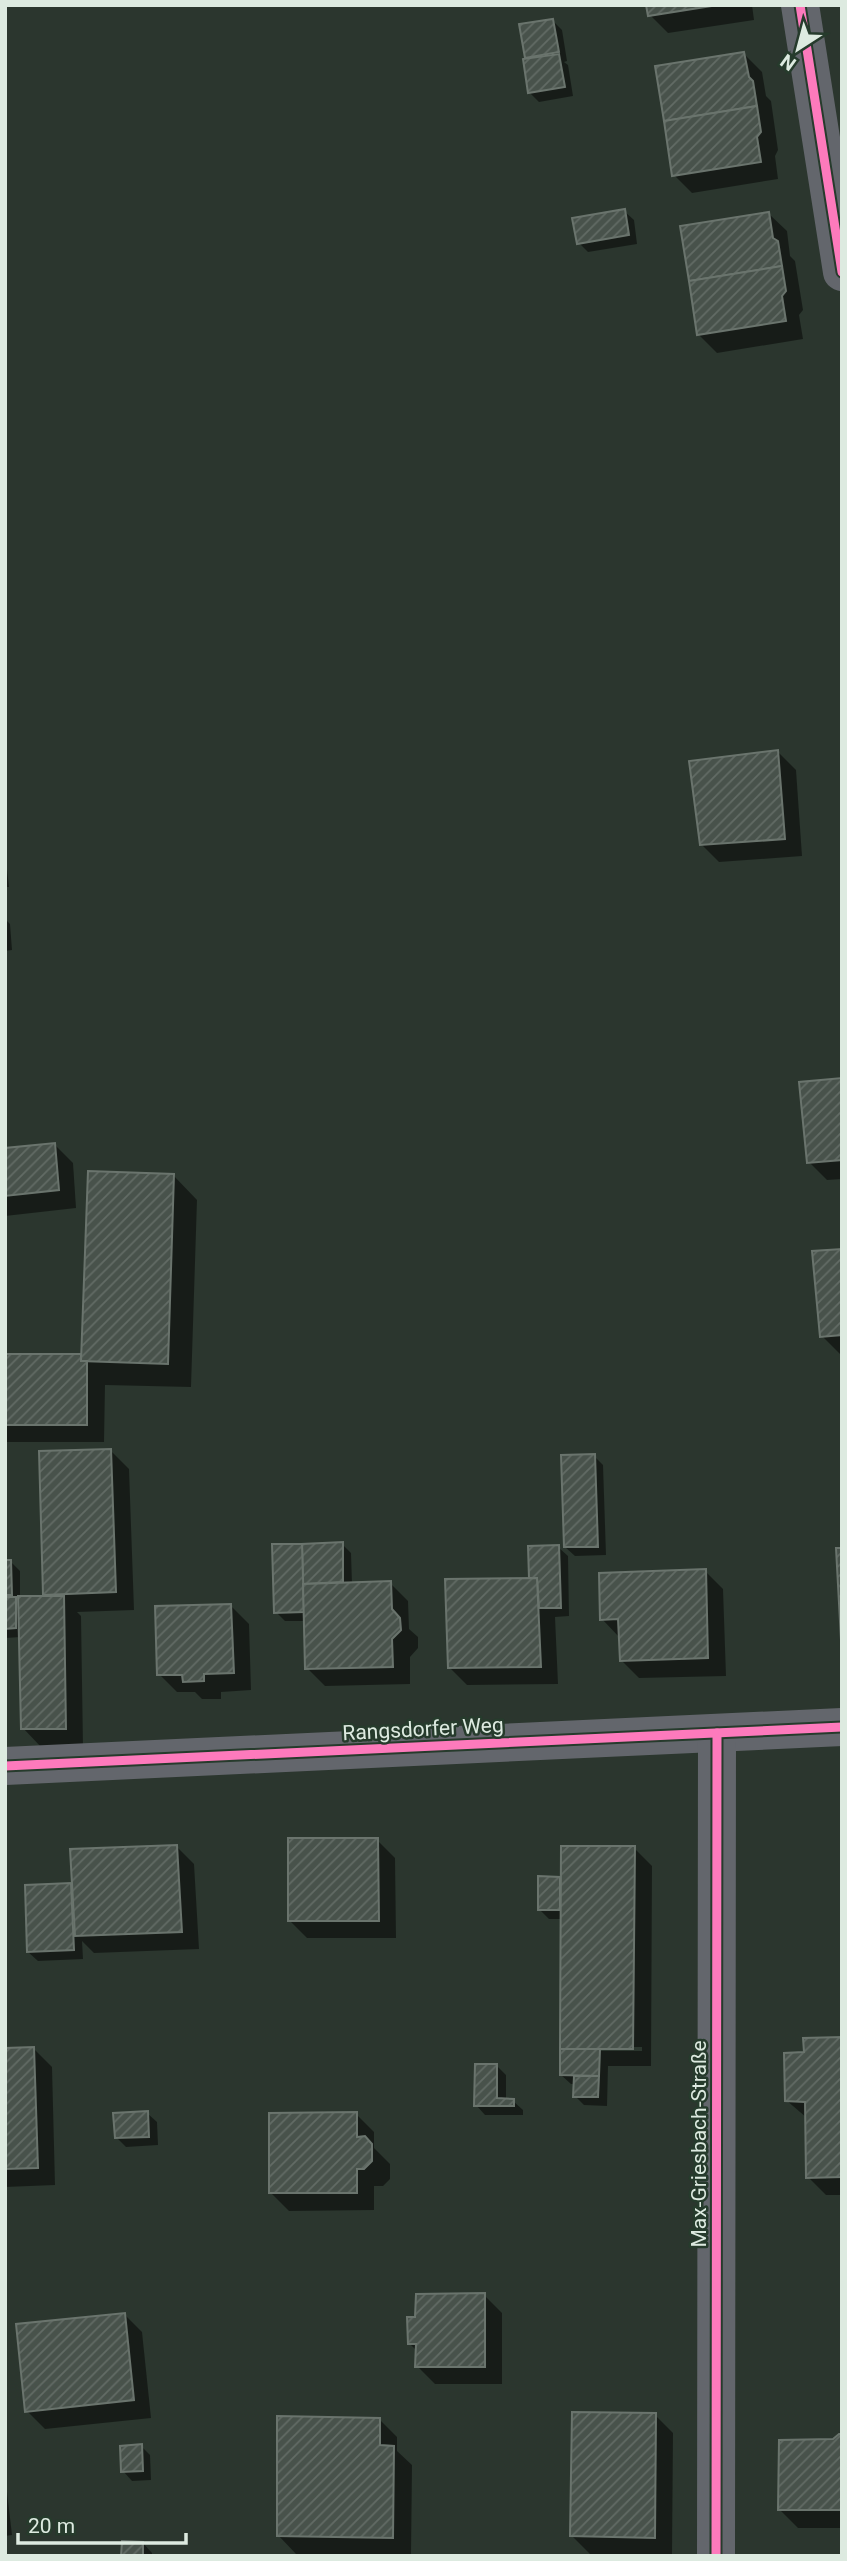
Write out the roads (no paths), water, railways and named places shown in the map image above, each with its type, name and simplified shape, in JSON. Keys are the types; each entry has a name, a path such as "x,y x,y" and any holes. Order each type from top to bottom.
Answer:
{"street":[{"path":"800,5 837,208 842,272"},
{"name":"Rangsdorfer Weg","path":"5,1766 842,1727"},
{"name":"Max-Griesbach-Straße","path":"716,2556 717,1733"}]}
